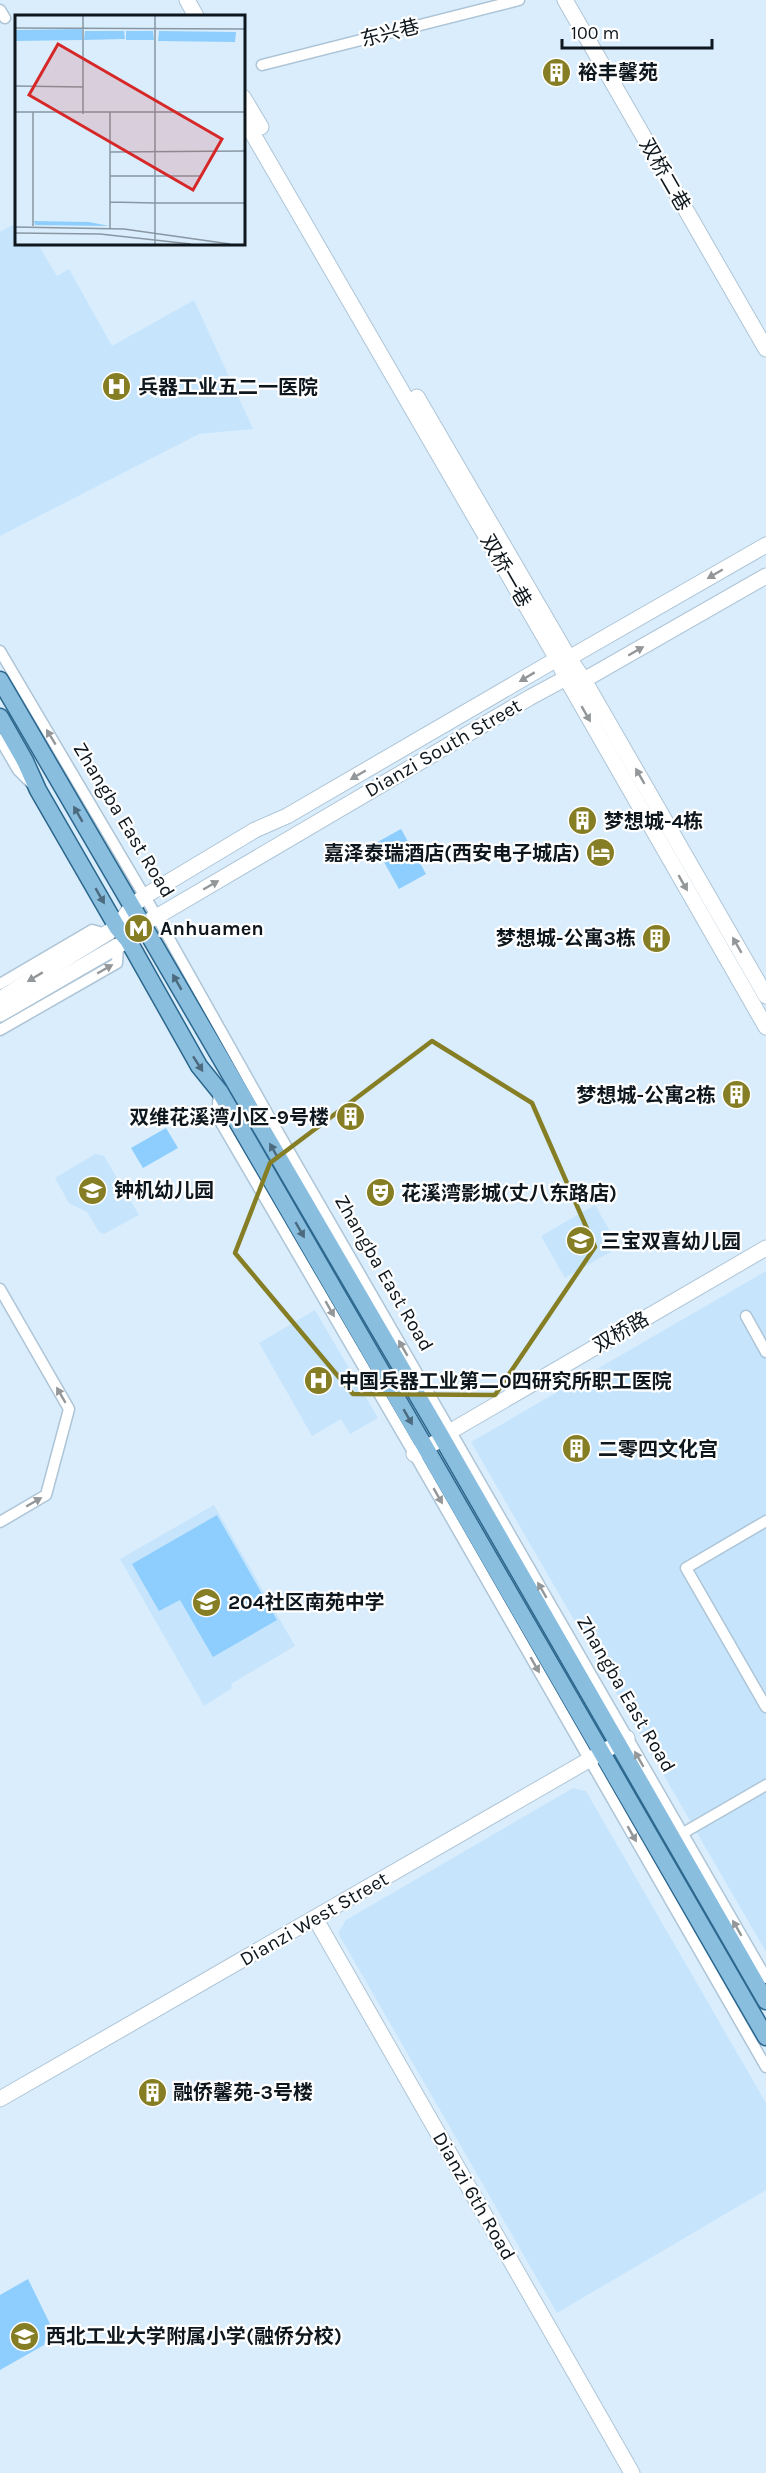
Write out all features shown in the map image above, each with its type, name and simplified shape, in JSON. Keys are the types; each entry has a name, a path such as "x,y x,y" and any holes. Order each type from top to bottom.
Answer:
{"main road":[{"name":"Zhangba East Road","path":"0,680 150,921 677,1836 766,2001"},
{"path":"0,717 118,937 199,1066 219,1092 260,1176 595,1757 766,2037"}],"street":[{"path":"175,0 184,15"},
{"path":"187,0 195,15"},
{"name":"东兴巷","path":"262,65 519,0"},
{"name":"双桥二巷","path":"565,0 766,349"},
{"name":"双桥一巷","path":"244,99 563,659 566,678 766,1027"},
{"name":"双桥一巷","path":"244,119 563,659 584,680 766,996"},
{"name":"Dianzi South Street","path":"138,901 255,830 287,816 766,545"},
{"path":"566,678 584,680 766,576"},
{"name":"Zhangba East Road","path":"0,651 138,901"},
{"name":"Dianzi South Street","path":"118,937 150,921 566,678"},
{"path":"0,740 18,770 38,790"},
{"path":"0,1030 117,963 118,937 138,901"},
{"path":"0,984 92,930 118,937"},
{"path":"0,999 118,937"},
{"path":"0,1014 118,937"},
{"name":"双桥路","path":"420,1451 766,1248"},
{"path":"0,1288 69,1409 46,1495 0,1522"},
{"path":"746,1316 766,1352"},
{"path":"766,1521 686,1568 766,1707"},
{"name":"Dianzi West Street","path":"0,2099 622,1741"},
{"path":"595,1757 766,2067"},
{"path":"677,1836 766,1785"},
{"name":"Zhangba East Road","path":"677,1836 766,1978"},
{"name":"Dianzi 6th Road","path":"315,1918 632,2473"}],"highlighted area":[{"path":"432,1041 532,1103 595,1247 495,1395 353,1394 235,1253 270,1163"}],"shaded area":[{"name":"兵器工业五二一医院","path":"15,224 15,244 38,244 57,276 69,269 112,346 194,300 253,429 199,434 0,536 0,232"},
{"path":"401,829 426,874 399,889 374,844"},
{"path":"166,1128 178,1148 143,1168 131,1148"},
{"name":"钟机幼儿园","path":"95,1154 104,1156 139,1215 104,1234 99,1232 87,1212 69,1203 55,1178"},
{"name":"三宝双喜幼儿园","path":"595,1205 619,1247 565,1278 541,1236"},
{"path":"766,1271 766,1952 471,1442"},
{"name":"中国兵器工业第二0四研究所职工医院","path":"315,1310 378,1418 350,1434 341,1419 312,1436 259,1343"},
{"name":"204社区南苑中学","path":"214,1505 295,1646 231,1684 232,1688 204,1706 120,1559"},
{"path":"217,1515 277,1620 213,1657 180,1600 159,1611 132,1564"},
{"path":"573,1788 586,1791 766,2103 766,2190 557,2313 338,1933 346,1920"},
{"name":"西北工业大学附属小学(融侨分校)","path":"28,2279 50,2324 44,2345 0,2370 0,2295"}],"place":[{"name":"裕丰馨苑","path":"557,72"},
{"name":"兵器工业五二一医院","path":"117,387"},
{"name":"梦想城-4栋","path":"583,821"},
{"name":"嘉泽泰瑞酒店(西安电子城店)","path":"601,853"},
{"name":"Anhuamen","path":"139,928"},
{"name":"梦想城-公寓3栋","path":"657,938"},
{"name":"梦想城-公寓2栋","path":"737,1095"},
{"name":"双维花溪湾小区-9号楼","path":"350,1117"},
{"name":"钟机幼儿园","path":"93,1190"},
{"name":"花溪湾影城(丈八东路店)","path":"380,1193"},
{"name":"三宝双喜幼儿园","path":"580,1241"},
{"name":"中国兵器工业第二0四研究所职工医院","path":"318,1381"},
{"name":"二零四文化宫","path":"577,1449"},
{"name":"204社区南苑中学","path":"207,1602"},
{"name":"融侨馨苑-3号楼","path":"152,2092"},
{"name":"西北工业大学附属小学(融侨分校)","path":"25,2336"}]}
